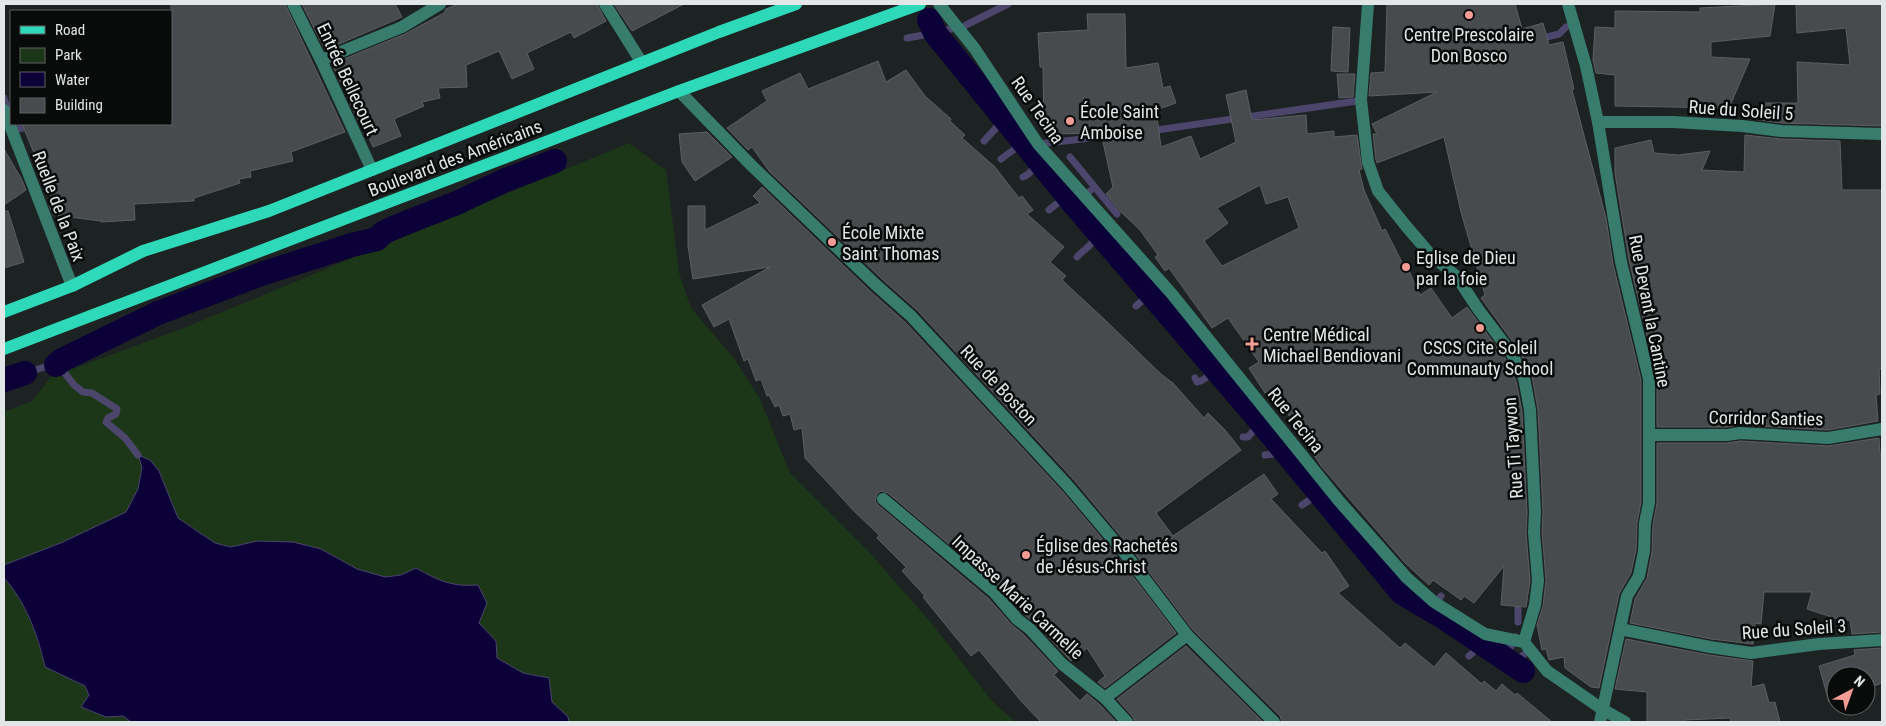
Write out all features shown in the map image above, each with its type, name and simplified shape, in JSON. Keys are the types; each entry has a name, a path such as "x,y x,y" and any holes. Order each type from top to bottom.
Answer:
{"main road":[{"name":"Boulevard des Américains","path":"4,312 72,286 143,251 269,211 796,4"},
{"name":"Boulevard des Américains","path":"4,349 678,91 920,4"}],"street":[{"name":"Entrée Bellecourt","path":"293,4 372,170"},
{"path":"321,60 402,27 440,4"},
{"path":"605,4 642,63"},
{"name":"Rue Tecina","path":"939,4 975,49 1038,144 1171,292 1339,501 1407,578 1434,602 1485,634 1524,642"},
{"name":"Rue Ti Taywon","path":"1368,4 1361,100 1368,162 1378,190 1430,254 1457,277 1478,309 1512,354 1524,378 1530,410 1535,512 1534,532 1538,581 1535,605 1524,642"},
{"name":"Rue Devant la Cantine","path":"1568,4 1586,66 1598,122 1622,262 1649,378 1649,503 1645,523 1644,551 1638,576 1626,596 1602,711"},
{"name":"Rue de Boston","path":"678,91 752,166 918,323 1068,486 1127,556 1187,635 1274,722"},
{"name":"Ruelle de la Paix","path":"4,110 72,286"},
{"name":"Rue du Soleil 5","path":"1598,122 1674,122 1742,126 1782,131 1882,134"},
{"name":"Corridor Santies","path":"1649,435 1727,435 1740,433 1828,438 1882,429"},
{"name":"Impasse Marie Carmelle","path":"883,499 988,587 1062,664 1105,698 1127,722"},
{"name":"Rue du Soleil 3","path":"1620,629 1751,653 1819,644 1882,640"},
{"path":"1105,698 1187,635"},
{"path":"1524,642 1547,671 1602,711 1625,722"}],"green space":[{"path":"629,143 666,169 679,273 691,308 735,360 760,399 790,473 870,553 932,624 992,701 1015,722 569,722 568,717 552,702 549,678 523,673 497,658 496,641 479,623 487,603 478,585 453,584 416,568 401,575 385,577 357,569 321,549 257,541 231,547 215,543 178,518 173,503 138,455 142,467 138,489 126,512 63,542 4,565 4,412 32,401 51,377 184,328"},
{"path":"4,578 12,587 25,609 39,643 46,667 85,686 89,695 82,707 106,717 123,716 131,722 4,722"}],"water":[{"path":"138,455 150,460 159,471 178,518 215,543 231,547 257,541 293,542 321,549 357,569 385,577 401,575 416,568 453,584 478,585 487,603 479,623 496,641 497,658 523,673 549,678 552,702 568,717 569,722 131,722 123,716 106,717 81,707 89,695 85,686 45,667 39,643 25,609 12,587 4,578 4,565 63,542 126,512 138,489 142,467"}],"building":[{"path":"171,4 285,4 345,132 291,152 293,161 250,171 251,177 239,179 240,183 194,198 194,201 134,204 135,220 101,222 53,215 49,205 55,202 55,197 51,197 47,185 48,174 44,177 22,125 172,125"},
{"path":"302,4 395,4 402,17 325,50"},
{"path":"458,4 597,4 606,21 574,38 571,32 527,53 534,69 512,79 499,51 466,65 467,87 438,88 440,98 422,102 424,106 394,119 401,136 373,147 364,125 361,126 332,64 405,34 444,13 446,9"},
{"path":"614,4 684,4 632,31"},
{"path":"1387,4 1515,4 1522,29 1543,23 1549,45 1563,42 1574,89 1572,90 1606,218 1613,264 1641,380 1641,502 1637,523 1636,550 1631,573 1619,594 1599,688 1591,687 1565,668 1564,657 1549,660 1546,649 1542,650 1537,625 1543,606 1546,580 1542,532 1543,512 1538,410 1532,376 1518,349 1481,298 1485,295 1461,212 1444,137 1377,163 1376,160 1373,134 1377,134 1372,124 1437,92 1369,96 1371,73 1385,72"},
{"path":"1775,4 1770,36 1711,42 1711,57 1750,59 1729,108 1615,106 1615,75 1596,73 1593,60 1595,27 1615,28 1615,11 1700,12 1700,8"},
{"path":"1796,4 1882,4 1882,126 1782,123 1753,119 1766,116 1765,103 1798,103 1797,62 1850,65 1846,28 1797,33"},
{"path":"1087,14 1125,14 1126,68 1158,63 1163,88 1170,86 1176,103 1156,110 1161,147 1191,136 1200,159 1236,142 1226,95 1246,90 1252,120 1306,115 1307,134 1334,131 1334,137 1357,135 1362,169 1359,170 1364,190 1382,231 1385,229 1406,270 1408,269 1420,295 1431,288 1452,318 1467,307 1505,358 1516,381 1522,411 1527,512 1526,533 1530,581 1526,607 1501,605 1504,566 1474,603 1464,596 1461,600 1433,580 1429,585 1405,563 1321,466 1279,400 1274,402 1267,392 1265,393 1249,368 1259,362 1228,318 1212,328 1169,268 1165,271 1155,257 1158,255 1140,230 1106,194 1113,187 1101,133 1044,134 1043,67 1040,67 1038,33 1088,30","holes":["1260,185 1266,204 1288,197 1299,228 1222,266 1204,241 1228,223 1217,208"]},
{"path":"1333,27 1350,28 1348,72 1331,71"},
{"path":"878,61 886,82 906,70 925,96 951,119 950,121 965,135 962,138 995,167 1019,198 1022,196 1033,210 1027,214 1064,247 1050,262 1066,276 1062,280 1162,375 1173,383 1204,418 1208,413 1241,450 1156,513 1173,536 1264,474 1278,494 1271,499 1322,553 1325,551 1349,586 1338,593 1400,648 1405,643 1434,667 1446,653 1482,684 1484,681 1496,691 1502,684 1515,695 1517,693 1552,722 1282,722 1280,716 1193,630 1133,551 1074,480 917,310 769,171 752,147 748,150 727,128 767,101 762,91 800,73 808,89"},
{"path":"1337,74 1355,74 1353,97 1339,98"},
{"path":"707,132 732,157 695,181 682,162 679,134"},
{"path":"1745,135 1781,139 1840,141 1842,190 1882,190 1882,369 1879,369 1880,394 1876,395 1878,421 1828,430 1740,425 1726,427 1657,427 1657,377 1629,260 1615,173 1615,148 1651,140 1654,153 1678,155 1710,151 1702,170 1744,172"},
{"path":"4,149 26,190 4,205"},
{"path":"762,187 905,322 1062,491 1121,561 1176,633 1105,688 1098,682 1105,676 1087,648 1071,661 1000,587 888,493 881,491 877,494 875,501 878,505 989,599 1058,671 1054,675 1080,701 1087,694 1116,722 1041,722 979,650 971,656 923,597 925,596 902,571 906,567 877,538 879,535 805,458 802,428 794,430 790,414 783,416 779,405 775,407 769,395 767,396 761,379 756,381 748,359 744,361 729,319 714,327 702,305 770,267 693,279 688,246 688,206 705,206 705,230 760,203 753,196"},
{"path":"4,211 8,211 24,262 4,268"},
{"path":"1879,438 1880,453 1882,453 1882,632 1852,634 1850,620 1841,620 1807,609 1812,592 1764,592 1761,624 1755,623 1753,644 1711,639 1630,623 1635,599 1647,578 1652,552 1653,524 1657,503 1657,443 1727,443 1740,441 1828,446"},
{"path":"1626,639 1709,655 1753,661 1751,687 1764,684 1769,703 1775,702 1780,722 1731,722 1730,718 1685,720 1685,722 1647,722 1647,692 1615,689"},
{"path":"1186,646 1263,722 1135,722 1133,717 1117,699"},
{"path":"1882,648 1882,683 1876,685 1876,666 1826,666 1826,691 1819,666 1855,655 1854,650"}],"waterway":[{"path":"966,25 1008,4"},
{"path":"929,20 935,33 1073,203 1254,414 1402,593 1446,619 1523,671"},
{"path":"1538,39 1559,34 1566,27"},
{"path":"907,38 951,29"},
{"path":"4,98 8,112"},
{"path":"1150,131 1357,101"},
{"path":"984,141 997,127 1002,117"},
{"path":"13,127 14,130 36,125"},
{"path":"1013,131 1033,139"},
{"path":"1038,144 1109,136"},
{"path":"1001,159 1016,148 1020,140"},
{"path":"1070,157 1117,214"},
{"path":"1023,177 1032,169 1036,158"},
{"path":"56,365 62,360 158,313 264,273 377,239 383,233 393,228 555,161"},
{"path":"1049,210 1060,201 1057,196 1057,183"},
{"path":"1073,203 1090,191"},
{"path":"1077,257 1094,239 1095,228"},
{"path":"1136,306 1143,300 1145,287"},
{"path":"1195,378 1197,382 1206,378 1209,373 1210,362"},
{"path":"19,369 25,373 48,366 56,365 60,367 74,385 83,392 92,393 117,409 116,414 108,418 106,422 125,438 138,455"},
{"path":"4,380 25,373"},
{"path":"1243,437 1248,437 1255,429 1254,414"},
{"path":"1265,455 1274,454 1279,445"},
{"path":"1302,505 1314,497 1317,490"},
{"path":"1431,610 1441,596"},
{"path":"1518,606 1518,622"},
{"path":"1503,656 1516,637"},
{"path":"1469,656 1478,648 1477,640"},
{"path":"1510,662 1518,659 1531,649"}],"place":[{"name":"Centre Prescolaire Don Bosco","path":"1469,15"},
{"name":"École Saint Amboise","path":"1070,121"},
{"name":"École Mixte Saint Thomas","path":"832,242"},
{"name":"Eglise de Dieu par la foie","path":"1406,267"},
{"name":"CSCS Cite Soleil Communauty School","path":"1480,328"},
{"name":"Centre Médical Michael Bendiovani","path":"1252,344"},
{"name":"Église des Rachetés de Jésus-Christ","path":"1026,555"}]}
